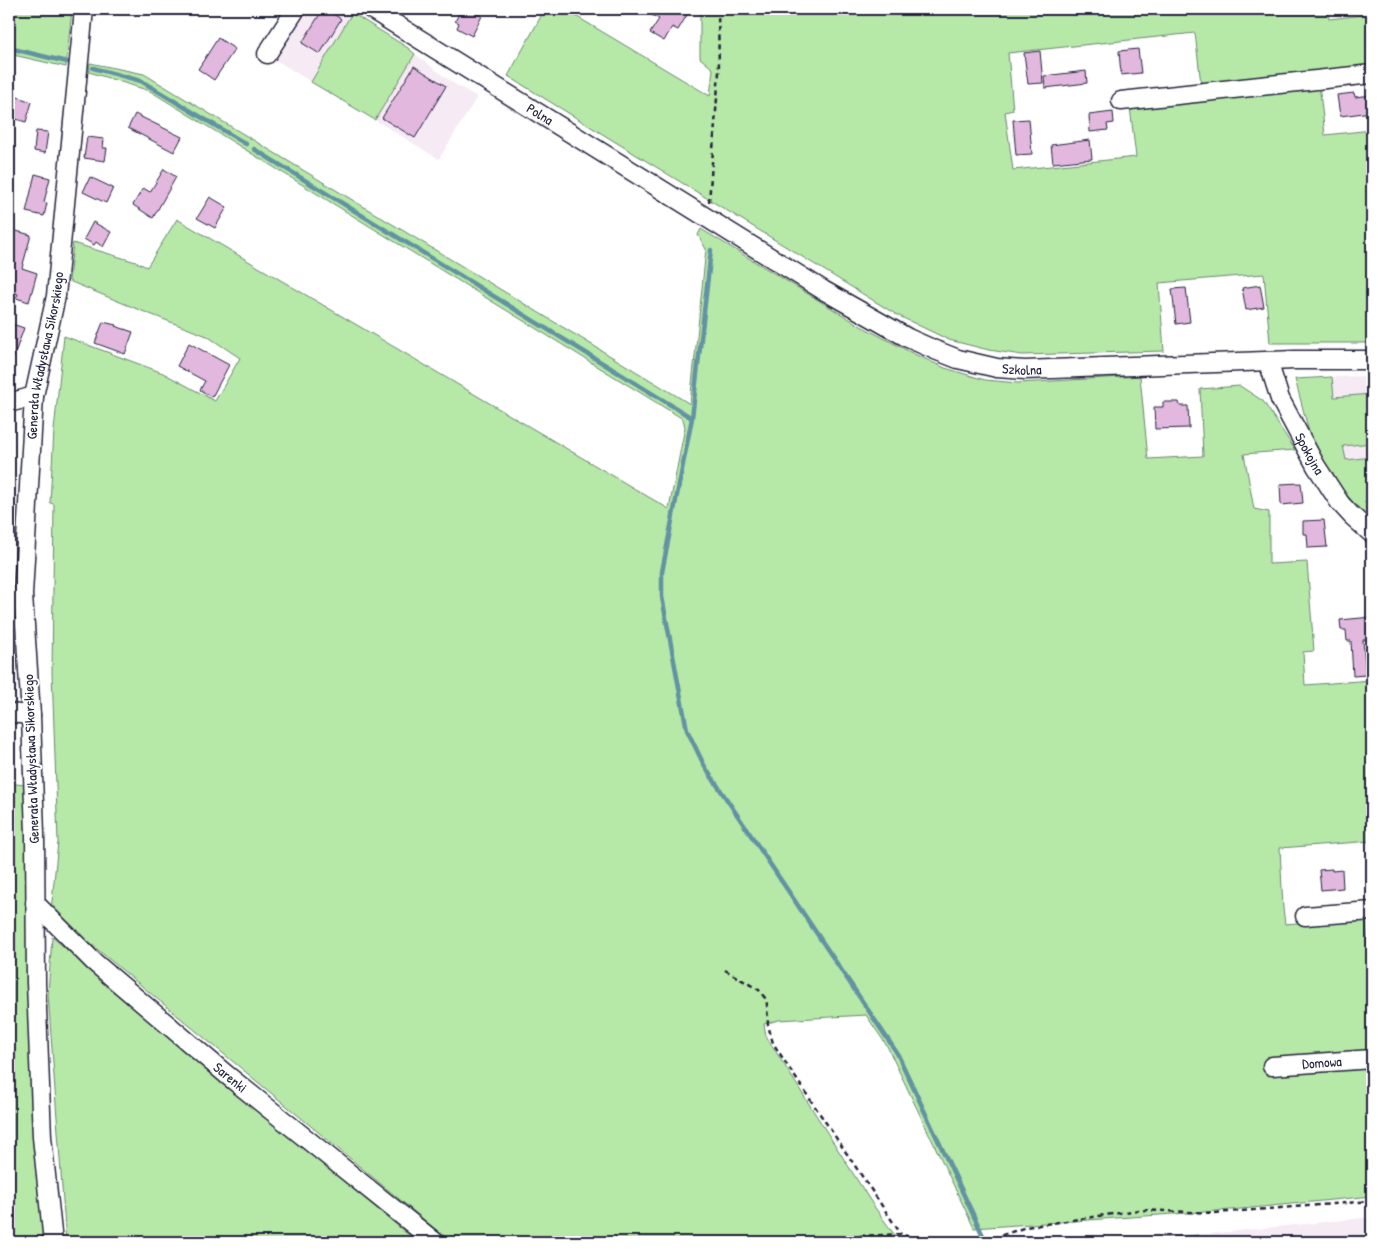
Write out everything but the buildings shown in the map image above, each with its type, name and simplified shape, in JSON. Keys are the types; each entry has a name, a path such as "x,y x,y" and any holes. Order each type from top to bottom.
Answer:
{"street":[{"name":"Generała Władysława Sikorskiego","path":"53,1242 42,1137 36,982 35,834 31,715 23,595 34,396 56,296 84,9"},
{"path":"267,54 296,9"},
{"name":"Polna","path":"372,9 708,218"},
{"path":"1121,101 1372,74"},
{"name":"Szkolna","path":"708,218 823,290 908,338 967,361 997,368 1025,370 1296,360 1372,360"},
{"name":"Spokojna","path":"1268,361 1280,400 1316,466 1340,503 1372,534"},
{"path":"9,403 34,396"},
{"path":"9,713 31,715"},
{"name":"Sarenki","path":"35,903 94,962 227,1075 435,1242"},
{"path":"1305,916 1372,911"},
{"name":"Domowa","path":"1272,1066 1372,1059"}],"path":[{"path":"708,218 719,72 718,9"},
{"path":"725,970 760,990 767,1004 768,1025 773,1042 901,1234"},
{"path":"843,1242 860,1236 901,1234 918,1240 982,1242 1026,1227 1140,1210 1215,1213 1372,1201"}],"shaded area":[{"path":"300,9 345,9 352,13 311,82 271,57"},
{"path":"415,54 453,83 477,97 439,159 375,120"},
{"path":"1372,376 1372,509 1364,502 1337,446 1332,377"},
{"path":"1372,1217 1372,1242 1199,1242 1198,1235"}],"green space":[{"path":"9,9 72,9 66,67 9,54"},
{"path":"545,9 564,9 710,96 713,69 700,58 700,9 1327,9 1329,19 1372,14 1372,66 1201,84 1195,33 1008,53 1013,110 1005,112 1013,170 1136,157 1130,107 1319,84 1325,135 1372,130 1372,343 1270,343 1264,274 1159,283 1164,351 1022,355 989,350 949,340 897,315 508,76"},
{"path":"352,13 415,54 375,120 311,82"},
{"path":"90,63 144,74 690,404 706,249 698,235 701,229 861,326 945,368 985,380 1018,383 1140,376 1148,459 1203,456 1200,389 1240,386 1263,401 1295,450 1244,454 1254,509 1269,512 1269,564 1307,562 1314,651 1303,652 1305,685 1372,680 1372,841 1280,848 1285,924 1366,917 1370,979 1372,979 1372,1196 1231,1210 974,1228 887,1046 866,1015 779,1020 764,1024 766,1036 898,1242 451,1242 51,911 58,842 52,672 54,504 50,503 54,430 64,336 163,373 215,401 240,358 207,336 69,281 73,243 147,267 177,219 669,509 685,427 683,419 150,91 89,72"},
{"path":"1332,377 1334,397 1372,394 1372,443 1343,446 1346,460 1372,457 1372,501 1364,502 1372,509 1372,523 1328,473 1309,432 1295,379"},
{"path":"9,783 24,785 29,984 46,1242 9,1242"},
{"path":"52,937 417,1242 66,1242 48,994"},
{"path":"1198,1235 1199,1242 1102,1242"}],"waterway":[{"path":"9,48 67,62"},
{"path":"93,68 141,81 246,144"},
{"path":"254,149 692,418"},
{"path":"711,250 692,418 662,572 662,597 687,730 705,767 897,1053 986,1242"}]}
